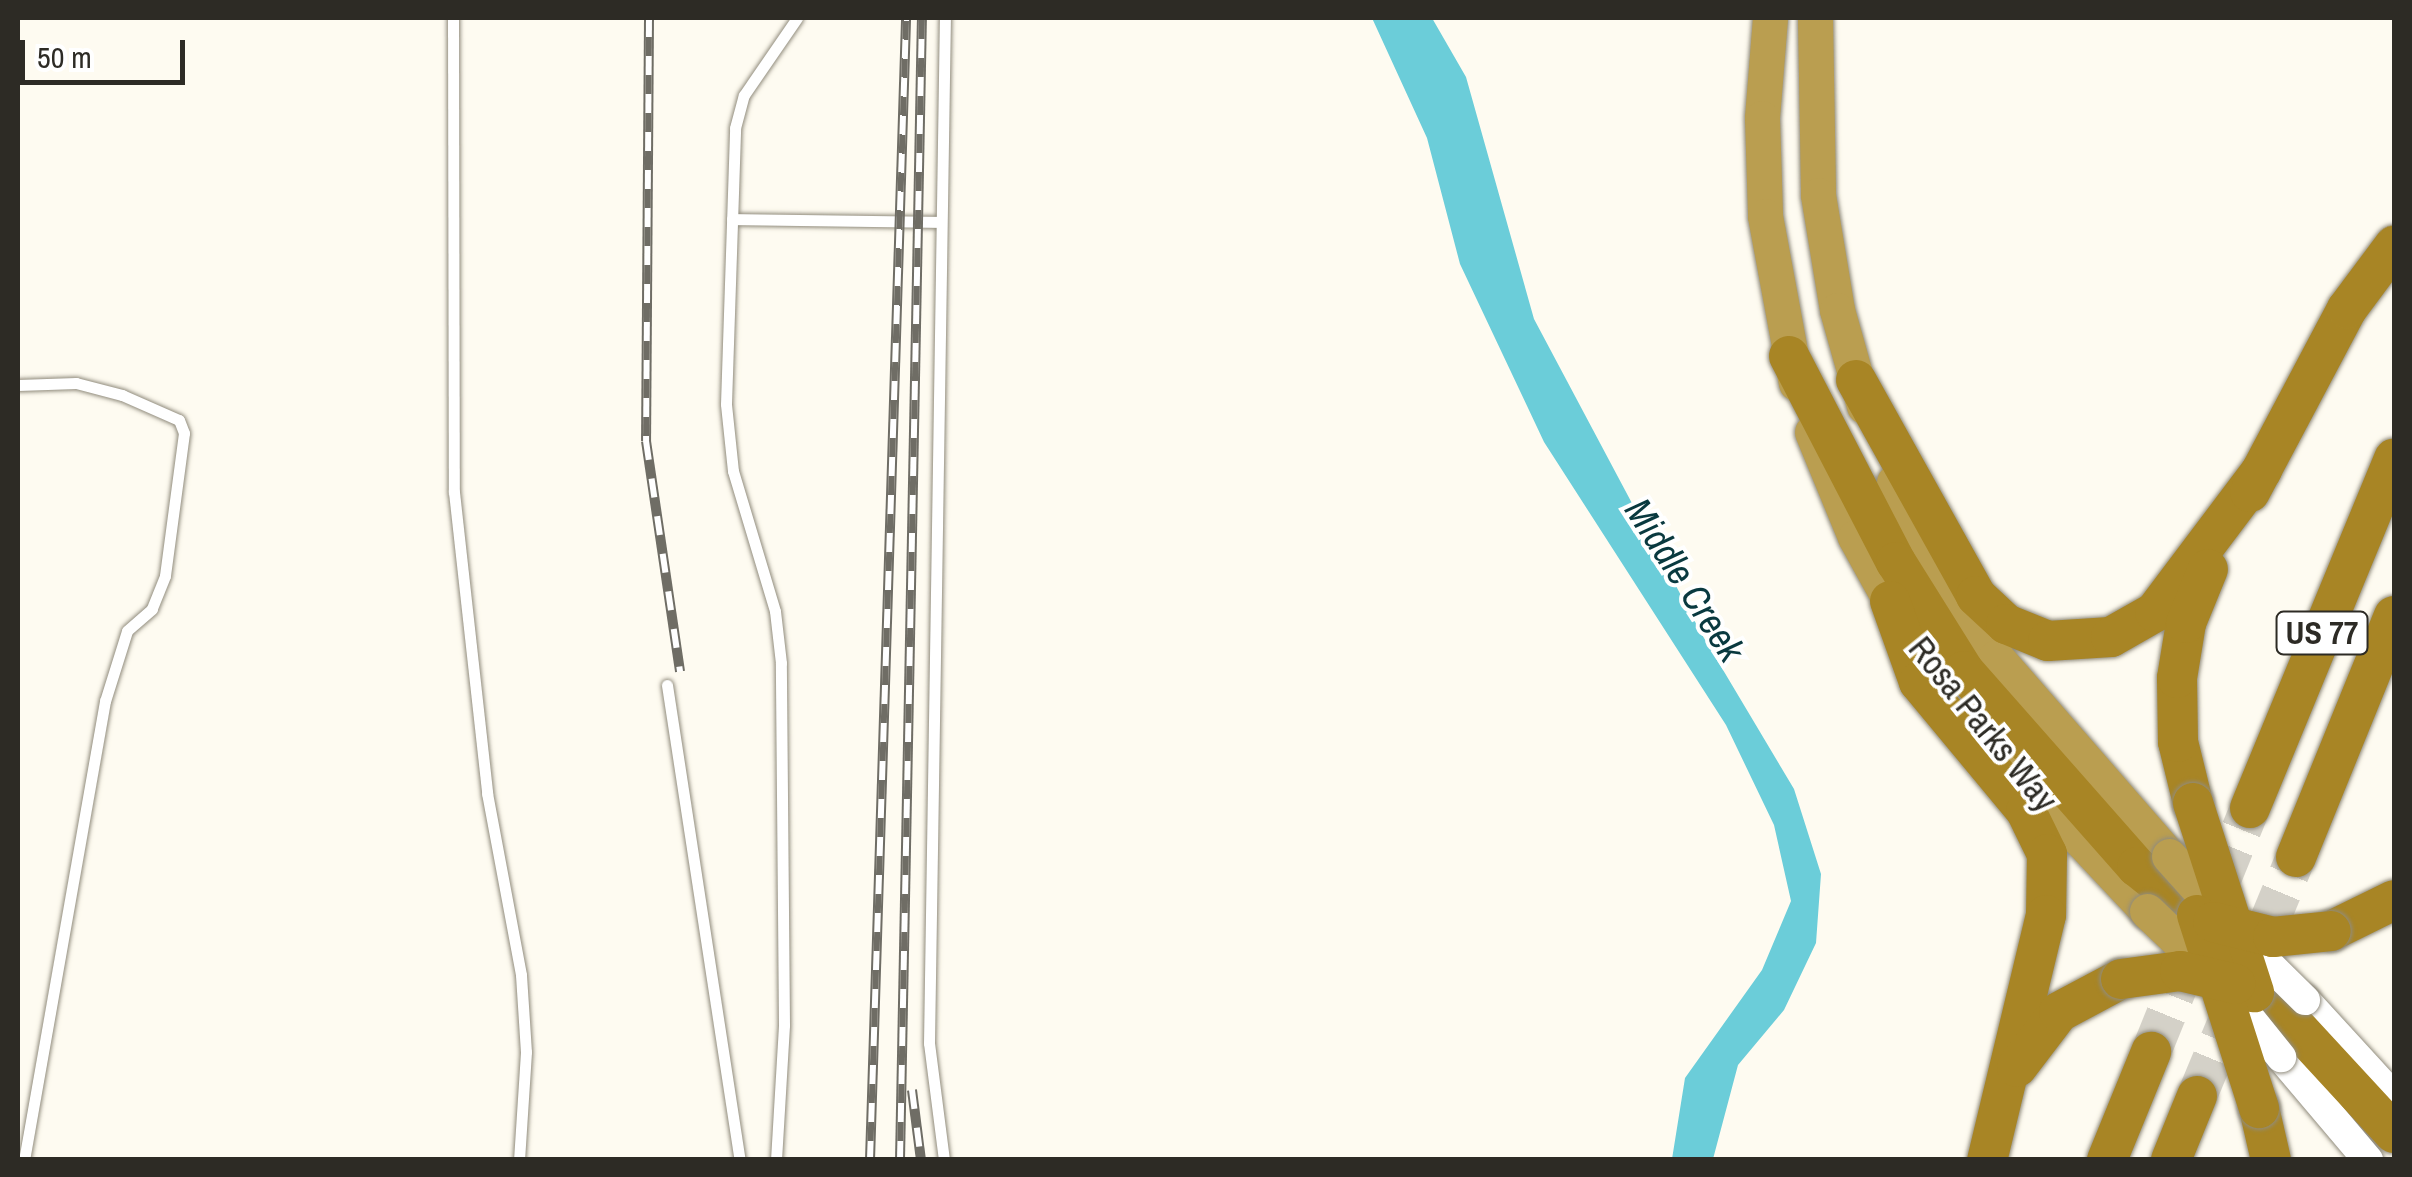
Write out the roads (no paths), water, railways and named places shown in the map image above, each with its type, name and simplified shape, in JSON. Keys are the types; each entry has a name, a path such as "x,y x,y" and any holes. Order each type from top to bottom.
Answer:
{"highway":[{"name":"Rosa Parks Way","path":"1770,18 1762,107 1764,216 1789,356 1836,494 1890,601 1970,720 2157,885 2234,930"},
{"name":"Rosa Parks Way","path":"1815,18 1818,194 1856,380 1903,503 1968,618 2157,885 2216,977"},
{"path":"2254,992 2193,803 2176,720 2183,634 2200,583 2347,308 2394,246"},
{"path":"1789,356 1890,553 1950,652 2034,756 2157,885 2198,915 2234,930 2288,938 2331,931 2394,900"},
{"path":"1856,380 1976,596 2006,624 2048,642 2111,637 2155,612 2262,470"},
{"name":"US 77","path":"2250,808 2394,458"},
{"path":"1890,601 1919,682 2026,812 2047,854 2048,904 2012,1040 2000,1115"},
{"name":"US 77","path":"2296,857 2394,616"},
{"path":"2198,915 2272,1160"},
{"path":"1988,1160 2019,1060 2042,1028 2088,993 2121,979 2168,970 2216,977 2254,992 2394,1132"},
{"path":"2107,1160 2151,1052"},
{"path":"2171,1160 2197,1096"}],"main road":[{"name":"Rosa Parks Way","path":"2234,930 2368,1160"},
{"name":"Rosa Parks Way","path":"2216,977 2394,1097"}],"lane":[{"path":"452,18 454,492 487,793 521,976 526,1052 519,1160"},
{"path":"776,1160 784,1025 781,663 774,611 740,504 728,438 732,219 735,128 744,95 797,18"},
{"path":"944,1160 929,1043 945,18"},
{"path":"732,219 940,222"},
{"path":"18,385 76,383 122,395 180,420 184,433 165,576 152,609 126,631 105,701 24,1160"},
{"path":"667,685 740,1160"}],"water":[{"path":"1372,18 1432,18 1466,77 1534,319 1701,633 1794,789 1821,874 1816,943 1784,1010 1738,1065 1713,1159 1672,1159 1685,1078 1762,970 1791,901 1774,825 1726,725 1544,442 1460,264 1427,138"}],"tunnel":[{"path":"2151,1052 2250,808"},
{"path":"2197,1096 2296,857"}],"railway":[{"path":"649,18 646,441 680,672"},
{"path":"870,1160 906,18"},
{"path":"900,1160 922,18"},
{"path":"912,1090 921,1160"}],"water label":[{"name":"Middle Creek","path":"1685,580"}]}
